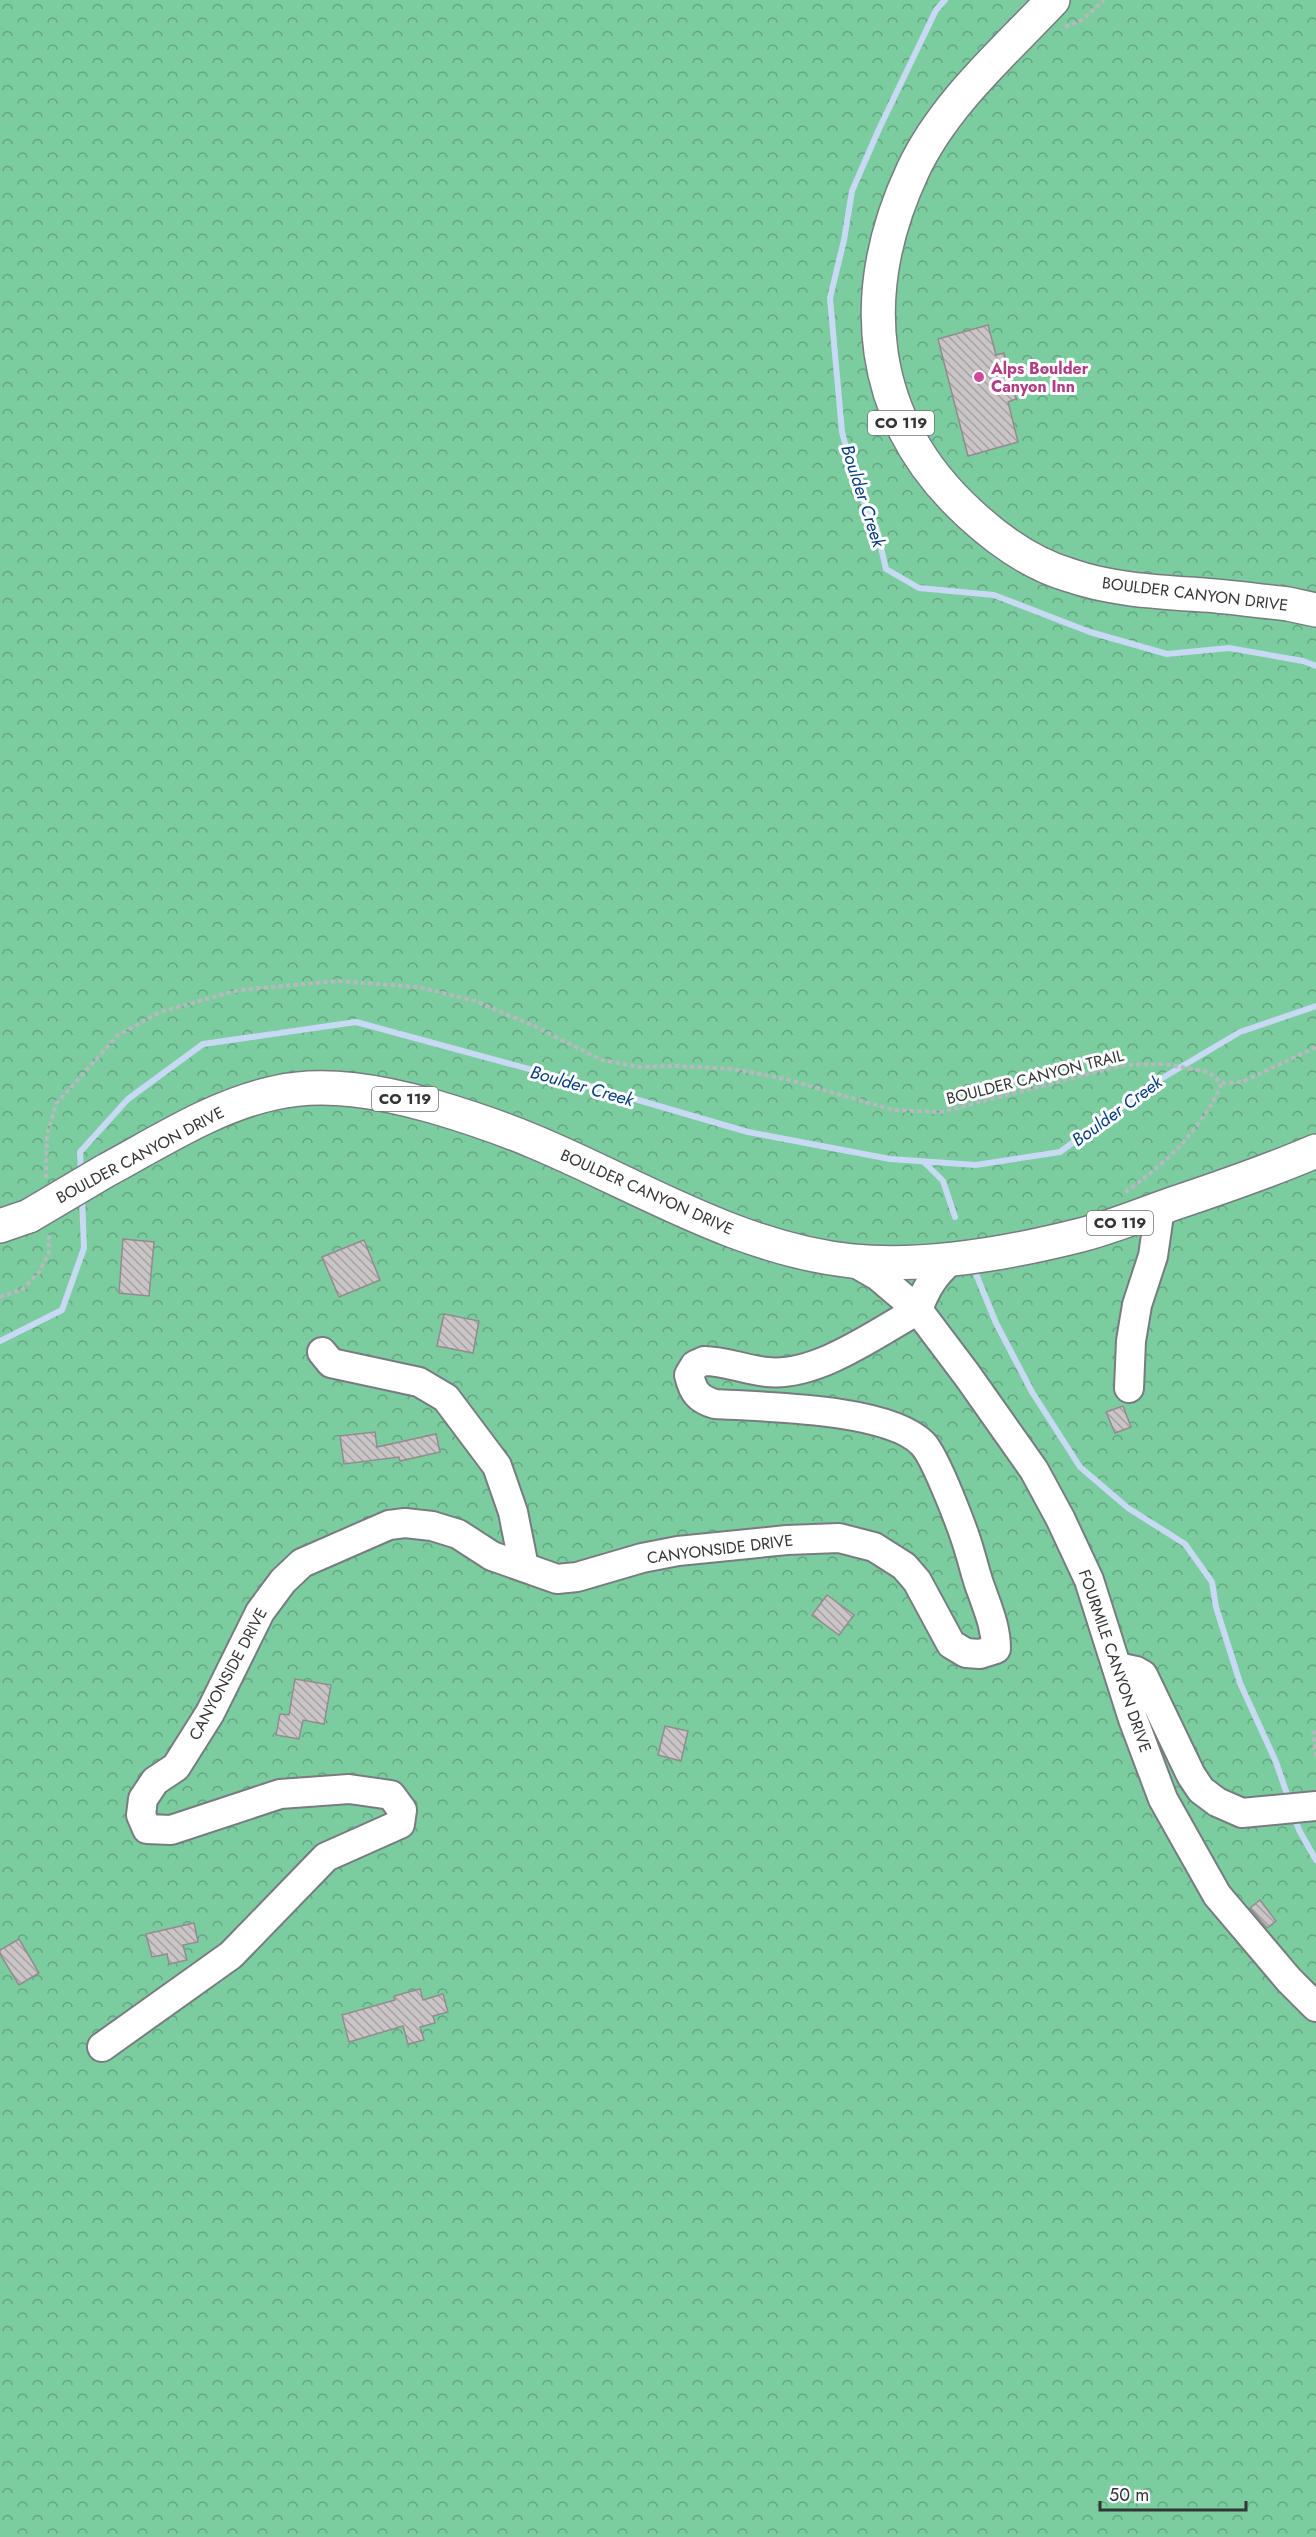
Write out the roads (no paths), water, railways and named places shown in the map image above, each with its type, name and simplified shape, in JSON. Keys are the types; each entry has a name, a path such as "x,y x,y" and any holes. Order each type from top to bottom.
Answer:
{"main road":[{"name":"BOULDER CANYON DRIVE","path":"1058,14 957,102 934,135 909,180 891,228 879,288 880,347 893,408 918,457 951,497 986,529 1027,557 1067,575 1102,584 1288,604 1316,610"},
{"name":"BOULDER CANYON DRIVE","path":"26,1222 105,1171 234,1105 275,1092 313,1089 351,1090 403,1098 453,1113 534,1142 737,1232 815,1254 852,1261 891,1262 953,1258 1081,1235 1269,1171 1316,1151"}],"street":[{"path":"1129,1388 1131,1341 1137,1305 1153,1256 1160,1208"},
{"path":"918,1310 928,1284 937,1272 953,1258"},
{"name":"FOURMILE CANYON DRIVE","path":"852,1261 878,1276 918,1310 1034,1470 1089,1580 1133,1719 1163,1798 1201,1869 1224,1903 1289,1980 1316,2007"},
{"name":"CANYONSIDE DRIVE","path":"102,2047 231,1955 326,1857 400,1824 402,1810 391,1795 349,1789 280,1794 171,1830 147,1829 141,1815 143,1799 155,1781 176,1767 210,1713 260,1612 283,1581 302,1563 389,1525 405,1523 432,1526 458,1534 492,1556 557,1578 567,1578 642,1557 678,1551 787,1540 839,1538 874,1547 904,1566 917,1581 951,1644 966,1653 980,1654 996,1649 992,1616 981,1591 967,1543 933,1460 923,1444 903,1429 847,1416 715,1404 701,1400 692,1390 689,1375 695,1365 704,1361 767,1372 791,1372 814,1366 918,1310"},
{"path":"322,1352 331,1364 419,1382 446,1398 497,1466 513,1512 524,1567"},
{"path":"1117,1666 1143,1675 1191,1775 1202,1791 1217,1802 1242,1813 1300,1808"}],"waterway":[{"name":"Boulder Creek","path":"945,0 936,10 852,191 844,240 830,298 842,432 857,488 877,530 886,569 919,588 994,595 1090,632 1167,654 1229,648 1303,661 1316,666"},
{"name":"Boulder Creek","path":"81,1174 80,1152 128,1099 203,1044 356,1022 566,1079 748,1132 890,1159 976,1165 1060,1152 1159,1080 1240,1032 1316,1006"},
{"path":"924,1162 943,1181 955,1217"},
{"name":"Boulder Creek","path":"0,1341 62,1310 84,1248 82,1197"},
{"path":"976,1274 996,1323 1032,1392 1080,1467 1128,1508 1185,1544 1212,1582 1216,1607 1240,1683 1276,1762 1289,1800"},
{"path":"1294,1815 1299,1830 1316,1860"}],"place":[{"name":"Alps Boulder Canyon Inn","path":"979,377"}]}
